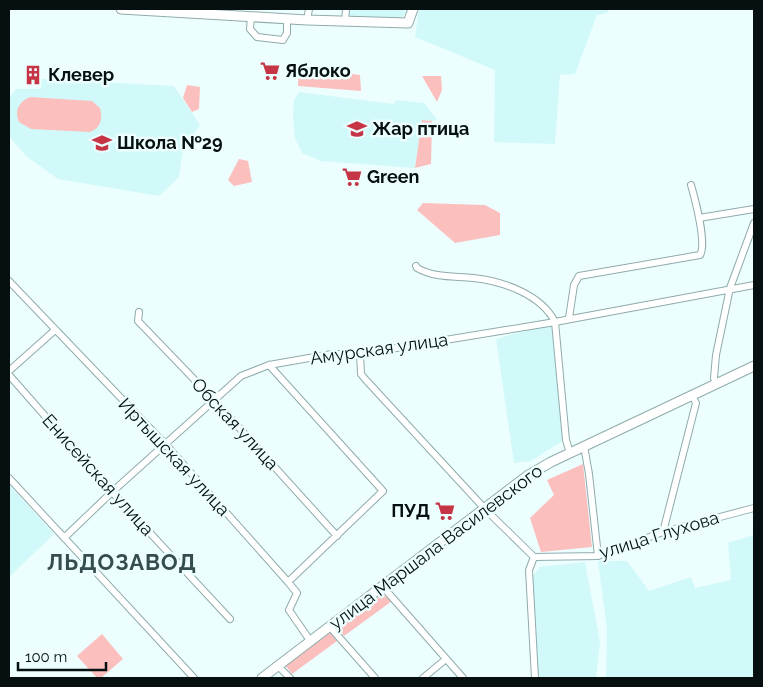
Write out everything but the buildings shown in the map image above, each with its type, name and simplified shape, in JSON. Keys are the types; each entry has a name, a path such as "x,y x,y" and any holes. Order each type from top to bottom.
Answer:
{"main road":[{"path":"121,9 193,11 345,22 408,23 413,9"},
{"name":"улица Маршала Василевского","path":"262,678 527,476 584,446 754,366"}],"street":[{"path":"307,20 309,9"},
{"path":"345,22 346,9"},
{"path":"251,16 250,29 257,37 282,40 287,33 287,18"},
{"path":"570,318 574,286 579,276 698,256 701,253 703,248 692,185"},
{"path":"699,218 754,209"},
{"path":"716,384 714,378 716,355 730,288 754,224"},
{"path":"416,266 428,274 476,278 511,288 538,302 547,309 555,322 566,440 570,453"},
{"name":"Иртышская улица","path":"9,281 166,445 288,582"},
{"name":"Амурская улица","path":"64,538 112,492 241,376 269,365 332,354 360,354 555,322 754,285"},
{"name":"Обская улица","path":"139,312 138,322 214,400 337,536"},
{"path":"9,373 55,330"},
{"path":"360,354 360,374 485,508 534,557 529,570 535,678"},
{"path":"269,365 383,491 288,582 297,593 288,610 310,642"},
{"name":"Енисейская улица","path":"9,373 112,492 230,619"},
{"path":"664,532 696,403 692,395"},
{"path":"584,446 598,556"},
{"path":"9,478 194,678"},
{"name":"улица Глухова","path":"534,557 598,556 664,532 754,508"},
{"path":"383,587 463,678"},
{"path":"330,627 375,678"},
{"path":"423,678 446,659"},
{"path":"278,666 290,678"}],"shaded area":[{"path":"348,9 409,9 402,17 395,19 348,18"},
{"path":"419,9 609,9 607,13 597,15 575,74 560,75 555,144 494,142 495,70 415,37"},
{"path":"299,66 360,75 361,91 298,86"},
{"path":"422,76 441,76 442,90 437,102"},
{"name":"Школа №29","path":"42,79 174,86 200,125 183,150 179,177 159,196 58,179 26,156 9,136 9,98 16,89 41,89"},
{"path":"187,85 200,87 199,109 192,112 183,98"},
{"name":"Жар птица","path":"299,92 394,104 396,100 424,103 437,119 432,121 422,120 415,168 321,161 302,153 295,138 294,100"},
{"path":"30,97 92,101 100,108 99,125 90,132 31,129 19,122 17,114 20,104"},
{"path":"422,120 432,121 431,164 415,168"},
{"path":"239,159 248,161 252,182 234,186 228,180"},
{"path":"423,203 485,205 500,213 500,235 455,243 417,210"},
{"path":"550,324 553,326 564,440 531,461 514,463 496,339"},
{"path":"583,464 592,547 541,552 530,518 554,495 547,480"},
{"path":"9,485 54,534 9,577"},
{"path":"754,535 754,678 606,678 607,629 598,561 627,561 649,591 691,577 695,588 731,580 728,543"},
{"path":"585,562 600,642 596,678 537,678 532,577 540,567"},
{"path":"382,594 392,601 344,636 338,627"},
{"path":"330,632 337,641 292,674 285,665"},
{"path":"102,634 123,659 101,678 97,678 77,656"}],"place":[{"name":"Яблоко","path":"270,71"},
{"name":"Клевер","path":"33,75"},
{"name":"Жар птица","path":"357,129"},
{"name":"Школа №29","path":"102,143"},
{"name":"Green","path":"352,177"},
{"name":"ПУД","path":"445,511"}],"district":[{"name":"ЛЬДОЗАВОД","path":"122,562"}]}
